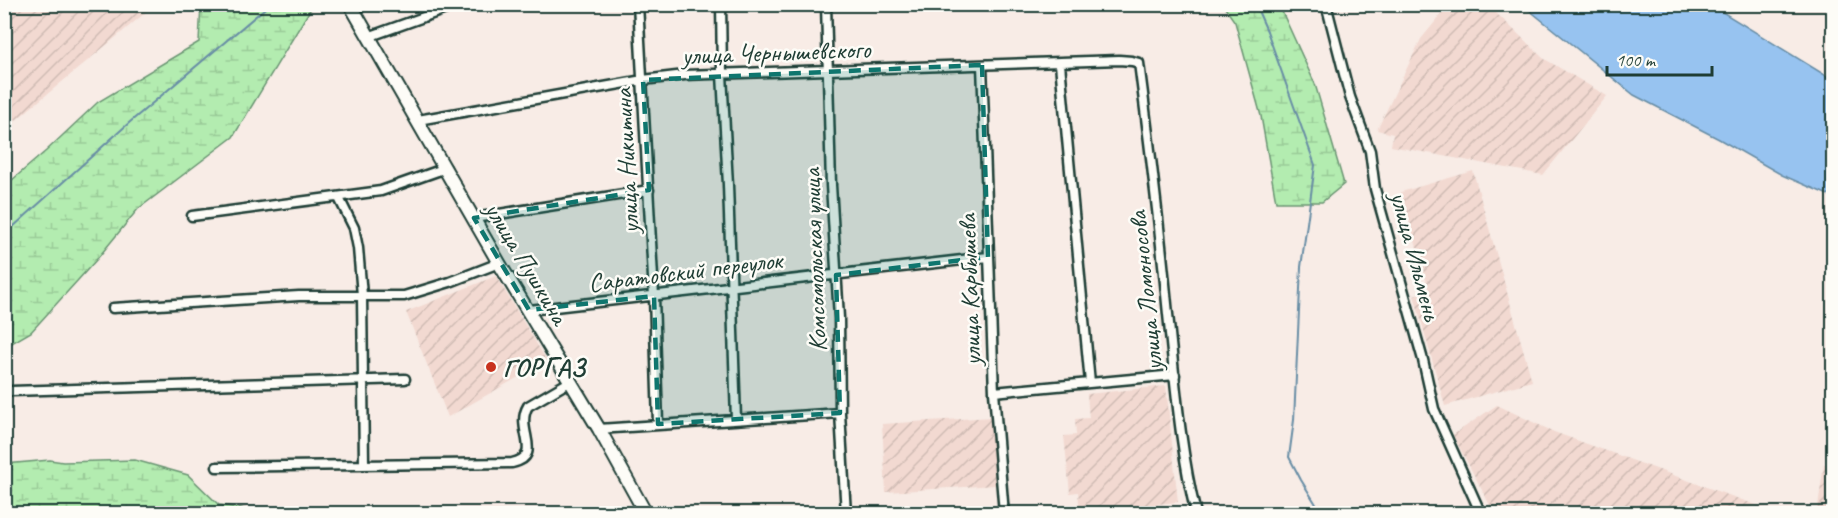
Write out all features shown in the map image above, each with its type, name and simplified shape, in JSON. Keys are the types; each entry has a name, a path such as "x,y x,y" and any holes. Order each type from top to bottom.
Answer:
{"main road":[{"name":"улица Пушкина","path":"350,4 646,513"}],"street":[{"path":"368,37 460,4"},
{"name":"улица Никитина","path":"638,4 649,190 658,424"},
{"path":"721,4 736,419"},
{"name":"Комсомольская улица","path":"826,4 831,185 846,513"},
{"name":"улица Ильмень","path":"1326,4 1350,97 1370,151 1376,189 1423,360 1434,409 1481,513"},
{"name":"улица Чернышевского","path":"418,120 643,80 722,74 1060,64 1119,60 1139,63"},
{"name":"улица Ломоносова","path":"1139,63 1175,375 1189,484 1196,513"},
{"path":"1060,64 1090,384"},
{"name":"улица Карбышева","path":"982,65 994,392 1004,513"},
{"path":"192,216 381,191 446,168"},
{"path":"474,218 649,190"},
{"path":"339,198 354,228 358,248 362,295 364,464"},
{"name":"Саратовский переулок","path":"529,310 988,257"},
{"path":"113,308 299,296 404,296 450,282 499,263"},
{"path":"994,392 1175,375"},
{"path":"11,391 405,379"},
{"path":"217,467 501,464 521,461 527,456 529,448 524,431 524,413 528,406 571,381"},
{"path":"599,429 840,413"}],"highlighted area":[{"path":"982,65 988,257 836,275 840,413 658,424 654,296 529,310 474,218 649,190 643,80"}],"shaded area":[{"path":"156,4 16,120 5,106 5,5"},
{"path":"1449,5 1488,5 1543,58 1607,96 1543,175 1391,146 1393,134 1377,130 1421,39"},
{"path":"1473,171 1532,381 1445,406 1414,295 1429,290 1401,192"},
{"name":"ГОРГАЗ","path":"496,276 547,361 448,417 406,312"},
{"path":"1166,386 1178,502 1080,512 1078,492 1070,493 1064,436 1076,435 1075,419 1089,418 1087,394"},
{"path":"1497,405 1554,432 1778,513 1494,513 1453,435"},
{"path":"992,417 996,485 886,492 882,424"},
{"path":"1824,464 1833,464 1833,513 1817,513"}],"green space":[{"path":"201,5 313,5 233,137 138,209 97,259 31,332 5,347 5,186 98,102 199,42"},
{"path":"1223,5 1279,5 1315,84 1344,184 1322,202 1276,202 1261,116 1235,22"},
{"path":"50,460 63,462 135,460 188,475 219,505 256,513 5,513 5,464"}],"water":[{"path":"1523,5 1711,5 1833,80 1833,197 1782,175 1634,95"}],"waterway":[{"path":"4,235 130,122 270,4"},
{"path":"1255,4 1267,31 1315,165 1301,267 1294,420 1289,457 1322,514"}],"place":[{"name":"ГОРГАЗ","path":"491,367"}]}
